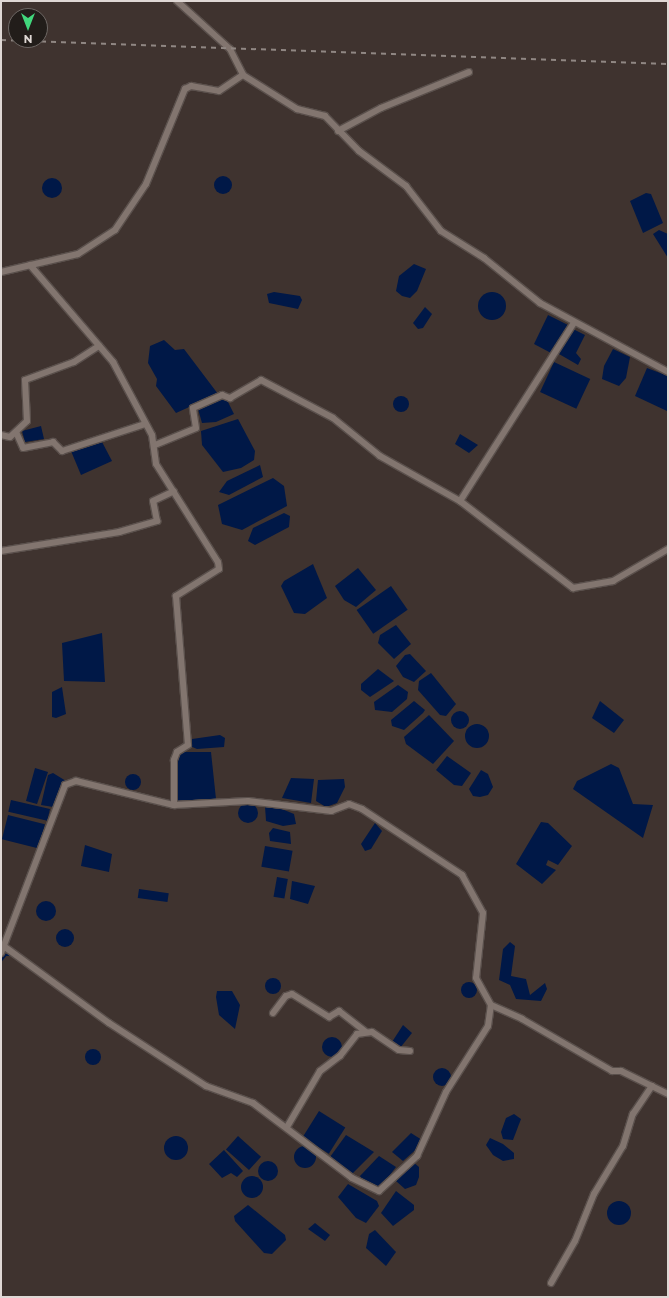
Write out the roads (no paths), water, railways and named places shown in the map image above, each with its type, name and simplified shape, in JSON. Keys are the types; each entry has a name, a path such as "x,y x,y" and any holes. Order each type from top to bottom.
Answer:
{"street":[{"path":"177,1 230,49 243,75 297,109 325,116 358,152 406,186 442,231 484,258 540,303 574,323 668,372"},
{"path":"338,131 469,72"},
{"path":"1,272 78,254 115,230 146,184 185,89 191,86 219,91 243,75"},
{"path":"30,265 113,362 155,445 156,464 174,491 219,569 176,596 188,745 177,752 174,760 174,805"},
{"path":"460,501 574,323"},
{"path":"1,435 10,437 27,421 25,380 74,362 99,346"},
{"path":"155,445 196,428 193,408 222,395 230,398 261,380 332,418 380,456 460,501 573,588 613,581 668,549"},
{"path":"16,432 23,448 53,442 62,451 145,424"},
{"path":"1,551 119,532 157,521 153,501 174,491"},
{"path":"1,953 5,947 65,785 76,781 174,805 248,801 331,811 349,804 416,842 462,875 483,913 476,978 491,1005 522,1019 612,1071 621,1071 668,1094"},
{"path":"5,947 109,1023 206,1086 253,1103 287,1127 352,1178 375,1190 383,1190 417,1156 446,1092 488,1026 491,1005"},
{"path":"273,1013 286,996 292,994 329,1017 339,1011 366,1032 399,1050 410,1051"},
{"path":"287,1127 320,1071 340,1056 357,1034 366,1032"},
{"path":"551,1282 575,1241 594,1194 621,1151 633,1114 652,1086"}],"water":[{"path":"223,176 229,179 232,185 229,191 223,194 217,191 214,185 217,179"},
{"path":"52,178 59,181 62,188 59,195 52,198 45,195 42,188 45,181"},
{"path":"646,193 651,194 663,223 643,233 630,201"},
{"path":"659,230 668,234 668,258 653,234"},
{"path":"414,264 426,269 417,291 410,298 402,296 396,291 399,276"},
{"path":"274,292 300,296 302,300 298,309 269,303 267,294"},
{"path":"492,292 502,296 506,306 502,316 492,320 482,316 478,306 482,296"},
{"path":"425,307 432,314 423,328 418,329 413,323"},
{"path":"548,315 570,326 551,353 534,344"},
{"path":"573,329 585,335 576,353 581,359 578,365 559,354"},
{"path":"164,340 175,350 184,349 218,394 176,413 156,386 157,379 148,363 150,346"},
{"path":"613,349 630,357 626,378 619,386 602,379 604,366"},
{"path":"554,362 590,379 576,409 540,392"},
{"path":"647,368 668,376 667,411 635,396"},
{"path":"401,396 407,398 409,404 407,410 401,412 395,410 393,404 395,398"},
{"path":"218,398 226,398 234,414 216,422 202,423 198,409"},
{"path":"238,419 255,451 254,460 241,468 223,472 202,445 201,431"},
{"path":"41,426 44,439 25,442 22,431"},
{"path":"460,434 478,445 469,453 455,444"},
{"path":"101,440 112,461 81,475 71,451"},
{"path":"260,465 263,477 229,495 219,492 227,481"},
{"path":"273,478 284,486 287,506 242,530 222,524 218,505"},
{"path":"284,513 290,516 289,527 255,545 248,541 253,528"},
{"path":"313,564 327,598 305,614 294,613 281,586 284,581"},
{"path":"358,568 376,590 356,607 344,600 335,586"},
{"path":"391,586 408,610 373,634 357,610"},
{"path":"396,625 411,644 394,659 378,643 380,635"},
{"path":"102,633 105,682 64,681 62,643"},
{"path":"410,654 426,671 414,682 403,677 396,666 405,655"},
{"path":"378,669 394,681 370,697 361,690 361,684"},
{"path":"431,673 456,704 446,716 440,715 418,690 419,681"},
{"path":"398,685 408,692 407,699 392,712 375,710 374,702"},
{"path":"62,687 66,714 56,718 52,717 52,692"},
{"path":"414,701 425,710 423,713 404,730 392,726 391,720"},
{"path":"600,701 624,720 614,733 592,718"},
{"path":"460,711 466,714 469,720 466,726 460,729 454,726 451,720 454,714"},
{"path":"429,715 454,741 433,764 406,744 404,737"},
{"path":"477,724 482,725 488,731 488,741 482,747 477,748 472,747 466,741 465,736 466,731 472,725"},
{"path":"220,735 225,738 224,747 197,749 190,746 192,739"},
{"path":"181,752 211,752 216,799 176,801 177,757"},
{"path":"447,756 471,773 462,786 454,785 436,770"},
{"path":"611,764 619,768 633,804 653,805 643,838 573,789 577,781"},
{"path":"35,768 48,772 37,804 26,801"},
{"path":"481,770 488,774 493,787 488,795 480,797 473,796 469,789"},
{"path":"53,773 66,781 53,807 41,805 48,775"},
{"path":"133,774 140,779 141,782 136,789 133,790 126,785 125,782 130,775"},
{"path":"291,778 314,779 311,803 282,798"},
{"path":"344,779 345,787 337,803 326,807 316,801 318,780"},
{"path":"11,800 50,809 47,821 8,812"},
{"path":"248,803 255,806 258,813 255,820 248,823 241,820 238,813 241,806"},
{"path":"272,805 294,814 296,824 283,826 266,821 265,806"},
{"path":"8,815 45,824 39,848 2,839"},
{"path":"541,822 548,823 572,846 558,865 548,860 546,865 556,870 542,884 516,864"},
{"path":"375,823 382,831 371,849 365,851 361,844"},
{"path":"273,828 290,832 291,844 270,841 269,833"},
{"path":"85,845 112,854 109,872 81,866"},
{"path":"265,846 293,851 289,872 261,867"},
{"path":"277,877 288,879 284,899 274,897"},
{"path":"292,881 315,886 308,904 290,899"},
{"path":"139,889 169,893 167,902 138,898"},
{"path":"46,901 53,904 56,911 53,918 46,921 39,918 36,911 39,904"},
{"path":"61,929 69,929 74,934 72,945 69,947 61,947 56,942 56,934"},
{"path":"510,942 515,946 511,976 526,979 530,995 545,983 547,989 541,1001 516,999 510,985 499,980 503,949"},
{"path":"273,978 279,980 281,986 279,992 273,994 267,992 265,986 267,980"},
{"path":"466,982 472,982 477,987 475,996 472,998 466,998 461,993 461,987"},
{"path":"217,991 232,991 240,1005 235,1029 219,1015 216,997"},
{"path":"403,1025 412,1033 400,1048 392,1042"},
{"path":"332,1037 339,1040 342,1047 339,1054 332,1057 325,1054 322,1047 325,1040"},
{"path":"93,1049 99,1051 101,1057 99,1063 93,1065 87,1063 85,1057 87,1051"},
{"path":"442,1068 448,1071 451,1077 448,1083 442,1086 436,1083 433,1077 436,1071"},
{"path":"319,1111 345,1127 329,1154 303,1137"},
{"path":"514,1114 521,1119 513,1140 503,1139 501,1132 506,1118"},
{"path":"411,1133 422,1140 421,1145 403,1161 392,1152"},
{"path":"346,1135 374,1152 352,1174 330,1157"},
{"path":"176,1136 185,1139 188,1148 185,1157 176,1160 167,1157 164,1148 167,1139"},
{"path":"238,1136 261,1157 249,1170 226,1149"},
{"path":"490,1138 503,1144 514,1153 514,1159 503,1161 493,1155 486,1145"},
{"path":"305,1146 313,1149 316,1157 313,1165 305,1168 297,1165 294,1157 297,1149"},
{"path":"224,1150 243,1171 237,1177 231,1173 222,1178 209,1164"},
{"path":"379,1156 396,1167 380,1188 363,1181 360,1176"},
{"path":"268,1161 275,1164 278,1171 275,1178 268,1181 261,1178 258,1171 261,1164"},
{"path":"413,1162 419,1167 419,1177 416,1185 405,1189 396,1181"},
{"path":"252,1176 260,1179 263,1187 260,1195 252,1198 244,1195 241,1187 244,1179"},
{"path":"348,1184 377,1201 379,1206 366,1223 356,1218 338,1197"},
{"path":"396,1191 414,1205 414,1210 393,1226 381,1213"},
{"path":"619,1201 624,1202 630,1208 630,1218 624,1224 619,1225 614,1224 608,1218 607,1213 608,1208 614,1202"},
{"path":"248,1205 285,1235 286,1240 272,1254 264,1253 235,1221 234,1216"},
{"path":"315,1223 330,1235 325,1241 308,1229"},
{"path":"375,1230 396,1252 386,1266 366,1248 369,1234"}],"waterway":[{"path":"1,961 6,955 12,955"}],"railway":[{"path":"1,40 668,64"}]}
